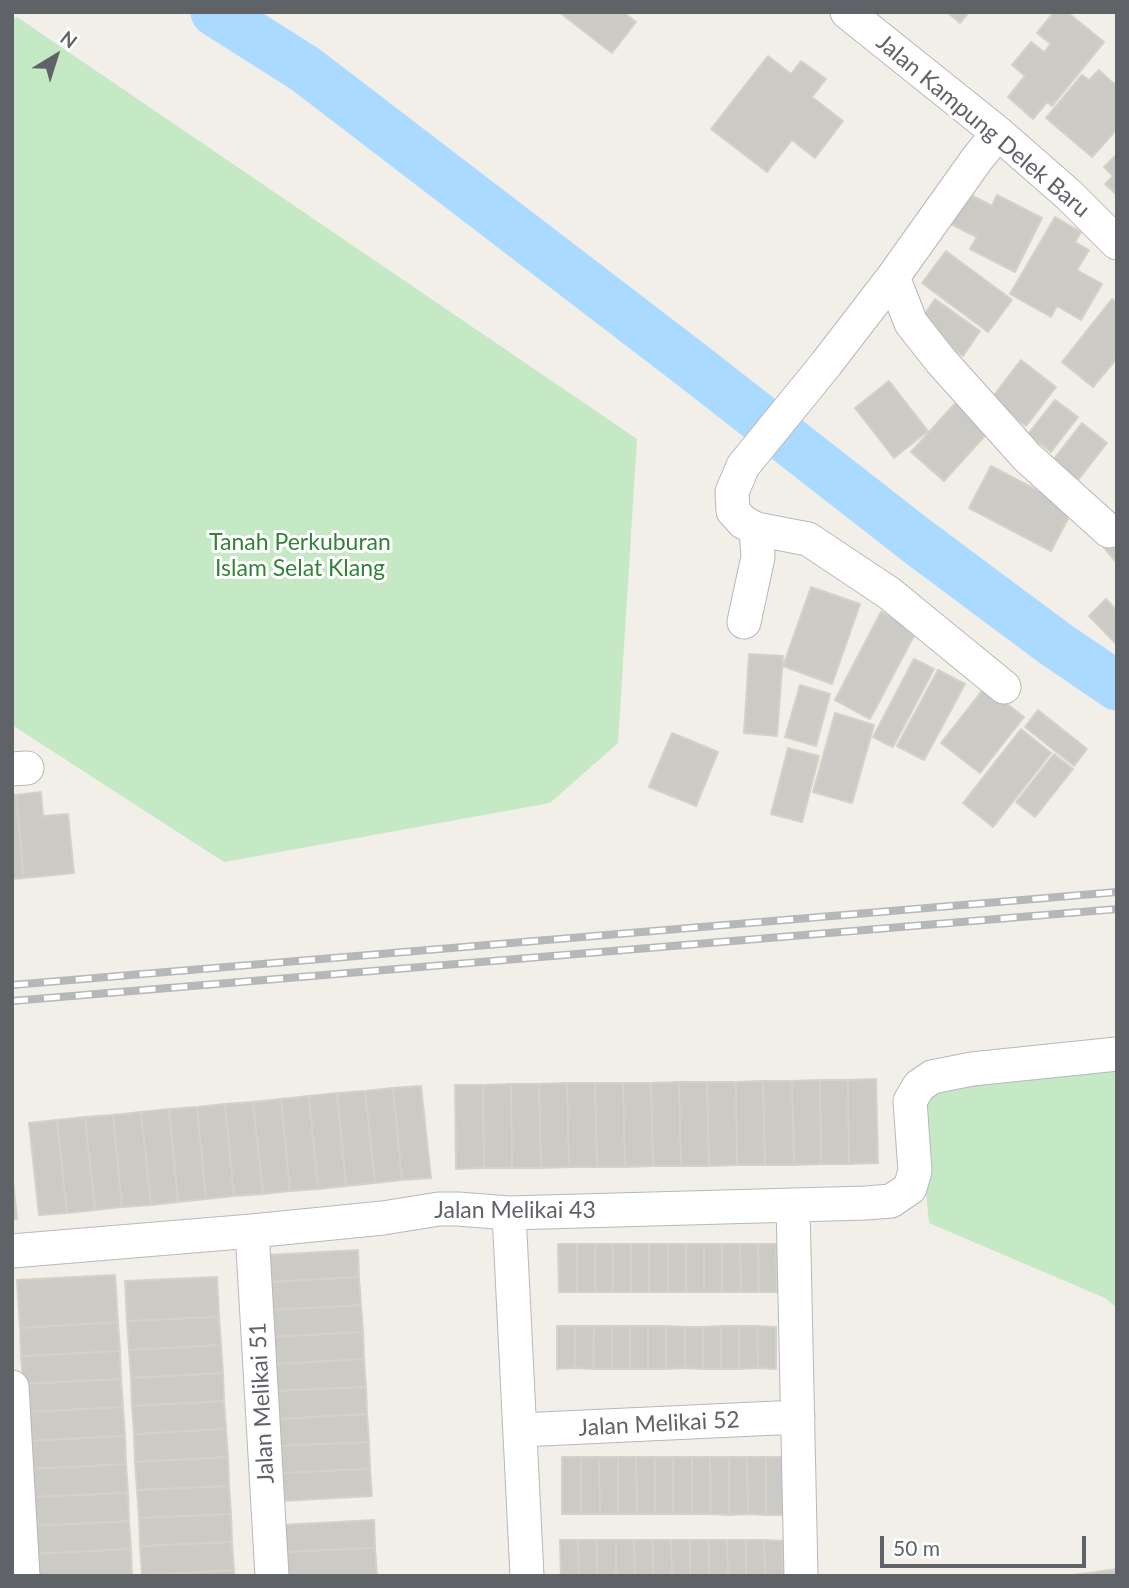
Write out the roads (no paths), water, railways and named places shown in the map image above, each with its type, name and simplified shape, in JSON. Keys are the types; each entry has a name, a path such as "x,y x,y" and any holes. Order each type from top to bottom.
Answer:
{"street":[{"name":"Jalan Kampung Delek Baru","path":"847,12 998,133 1069,195 1117,243"},
{"path":"998,133 893,277 743,466 732,492 733,511 743,522 756,529 808,539 890,593 1004,687"},
{"path":"893,277 911,323 941,361 1027,457 1109,531"},
{"path":"744,622 758,557 756,529"},
{"name":"Jalan Melikai 43","path":"12,1251 253,1231 383,1218 439,1209 509,1213 891,1201 910,1188 915,1171 910,1101 919,1086 932,1077 972,1069 1117,1054"},
{"path":"793,1205 801,1576"},
{"path":"509,1213 527,1576"},
{"name":"Jalan Melikai 51","path":"253,1231 272,1576"},
{"path":"12,1387 23,1576"},
{"name":"Jalan Melikai 52","path":"520,1430 798,1417"}],"waterway":[{"path":"215,12 305,69 917,541 1054,643 1117,686"}],"railway":[{"path":"12,985 1117,892"},
{"path":"12,1001 1117,909"}],"park label":[{"name":"Tanah Perkuburan Islam Selat Klang","path":"300,556"}]}
